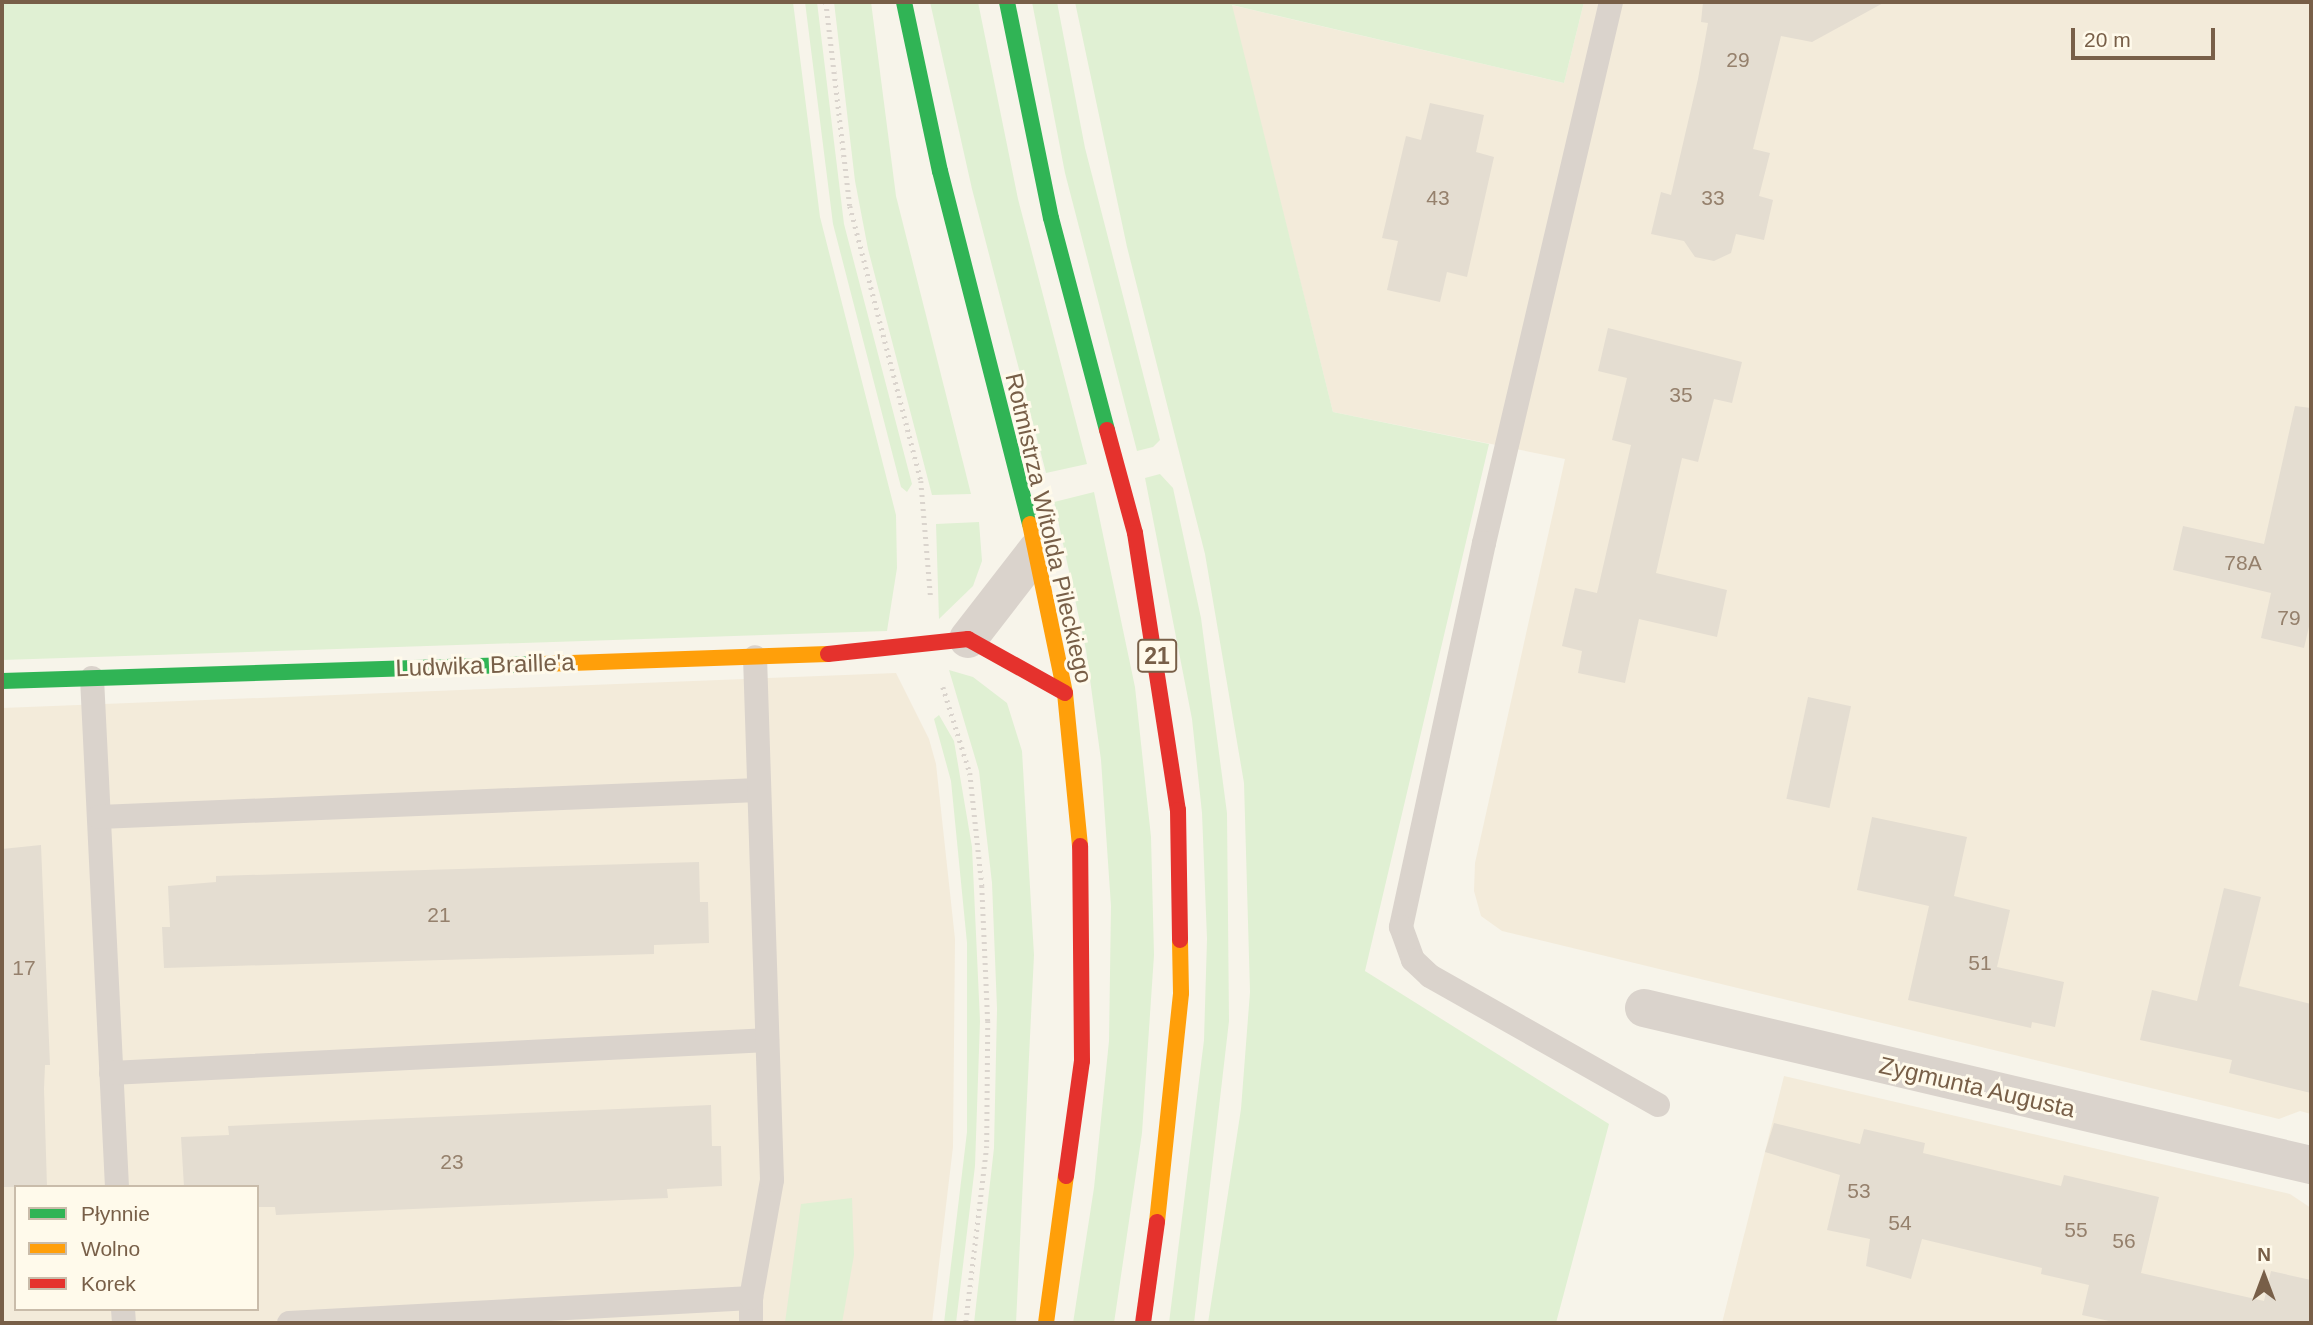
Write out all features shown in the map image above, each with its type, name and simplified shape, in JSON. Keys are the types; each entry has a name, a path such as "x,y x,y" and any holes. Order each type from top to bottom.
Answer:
{"main road":[{"name":"Rotmistrza Witolda Pileckiego","path":"904,2 940,171 1037,550 1065,693 1080,814 1082,1061 1046,1323"},
{"name":"21","path":"1006,2 1051,218 1135,533 1178,810 1181,993 1167,1156 1143,1323"},
{"name":"Ludwika Braille'a","path":"2,681 755,657 909,649 968,639"},
{"path":"968,639 1065,693"}],"street":[{"path":"968,639 1037,550"},
{"name":"Zygmunta Augusta","path":"1644,1008 2311,1165"}],"lane":[{"path":"1611,2 1481,557 1401,927 1413,960 1430,976 1658,1105"},
{"path":"751,1323 751,1298 772,1180 755,657"},
{"path":"92,678 117,1185"},
{"path":"99,817 758,790"},
{"path":"111,1073 767,1040"},
{"path":"289,1323 751,1298"}],"path":[{"path":"826,2 853,219 921,481 931,609"},
{"path":"941,672 970,773 982,886 988,1021 986,1146 966,1323"}],"shaded area":[{"path":"1584,2 2311,2 2311,1114 2300,1111 2279,1119 1502,931 1481,916 1474,891 1475,863 1565,459 1333,412 1231,5 1564,83"},
{"path":"896,673 929,739 936,764 955,939 953,1147 932,1323 2,1323 2,708"},
{"path":"1784,1076 2290,1194 2311,1208 2311,1323 1722,1323"}],"green space":[{"path":"2,2 793,2 820,217 896,515 897,568 887,631 2,660"},
{"path":"805,2 817,2 844,224 912,484 907,492 901,487 833,224"},
{"path":"834,2 871,2 896,196 971,494 932,495 868,249 855,181"},
{"path":"930,2 978,2 1018,199 1087,464 1046,473 972,189"},
{"path":"1032,2 1057,2 1085,148 1160,440 1153,447 1137,451 1065,173"},
{"path":"1075,2 1584,2 1564,83 1232,5 1333,412 1489,444 1365,971 1609,1124 1556,1323 1208,1323 1241,1109 1250,992 1244,783 1205,554 1127,247"},
{"path":"1160,474 1173,488 1201,618 1227,813 1229,1021 1194,1323 1169,1323 1204,1040 1207,939 1202,813 1192,719 1145,478"},
{"path":"1094,492 1135,687 1151,837 1154,955 1142,1133 1114,1323 1073,1323 1094,1188 1109,1041 1111,906 1101,760 1086,650 1054,502"},
{"path":"979,522 982,561 973,586 939,619 936,524"},
{"path":"949,670 973,677 1007,703 1022,751 1034,955 1016,1323 974,1323 994,1148 997,1009 992,883 979,771"},
{"path":"939,715 954,741 972,847 980,1021 975,1166 956,1323 944,1323 967,1132 967,943 951,781 934,719"},
{"path":"852,1198 854,1255 842,1323 785,1323 801,1204"}],"building":[{"path":"1703,2 1885,2 1812,42 1781,36 1753,149 1770,153 1759,196 1773,200 1764,240 1736,234 1731,253 1714,261 1695,257 1684,241 1651,234 1661,192 1671,195 1698,79 1708,23 1701,22"},
{"path":"1430,103 1484,115 1476,152 1494,157 1467,277 1447,272 1440,302 1387,290 1398,241 1382,238 1406,136 1421,140"},
{"path":"1608,328 1742,362 1732,403 1714,399 1698,462 1682,458 1656,573 1727,590 1717,637 1639,619 1625,683 1578,673 1582,651 1562,646 1575,588 1597,593 1631,445 1612,440 1627,378 1598,371"},
{"path":"2295,406 2311,408 2311,618 2304,648 2261,638 2271,593 2173,570 2183,526 2264,544"},
{"path":"1808,697 1851,706 1829,808 1786,799"},
{"path":"1872,817 1967,837 1954,896 2010,910 1997,967 2064,982 2055,1027 2032,1022 2031,1028 1908,1000 1929,906 1857,890"},
{"path":"41,845 50,1065 45,1065 44,1089 47,1185 2,1187 2,849"},
{"path":"699,862 700,902 708,902 709,943 654,945 654,954 164,968 162,927 170,927 168,886 216,882 216,876"},
{"path":"2224,888 2261,897 2239,986 2311,1004 2311,1093 2229,1073 2232,1060 2140,1040 2152,990 2197,1001"},
{"path":"711,1105 712,1146 721,1146 722,1186 667,1189 668,1198 276,1215 275,1207 259,1207 259,1185 184,1185 181,1137 229,1135 228,1126"},
{"path":"1774,1123 1860,1144 1864,1129 1925,1143 1923,1153 2061,1186 2064,1175 2159,1197 2141,1273 2264,1301 2271,1271 2311,1280 2311,1323 2118,1323 2082,1315 2089,1285 2041,1274 2042,1268 1922,1239 1911,1279 1866,1266 1870,1239 1827,1230 1840,1175 1765,1152"}],"traffic: fast":[{"path":"904,2 940,171 1030,524"},
{"path":"1007,2 1051,218 1107,430"},
{"path":"2,681 542,664"}],"traffic: slow":[{"path":"1030,524 1065,693 1080,846"},
{"path":"542,664 828,654"},
{"path":"1157,1222 1181,993 1180,940"},
{"path":"1046,1323 1066,1176"}],"traffic: jam":[{"path":"1107,430 1135,533 1178,810 1180,940"},
{"path":"828,654 968,639 1065,693"},
{"path":"1066,1176 1082,1061 1080,846"},
{"path":"1143,1323 1157,1222"}]}
